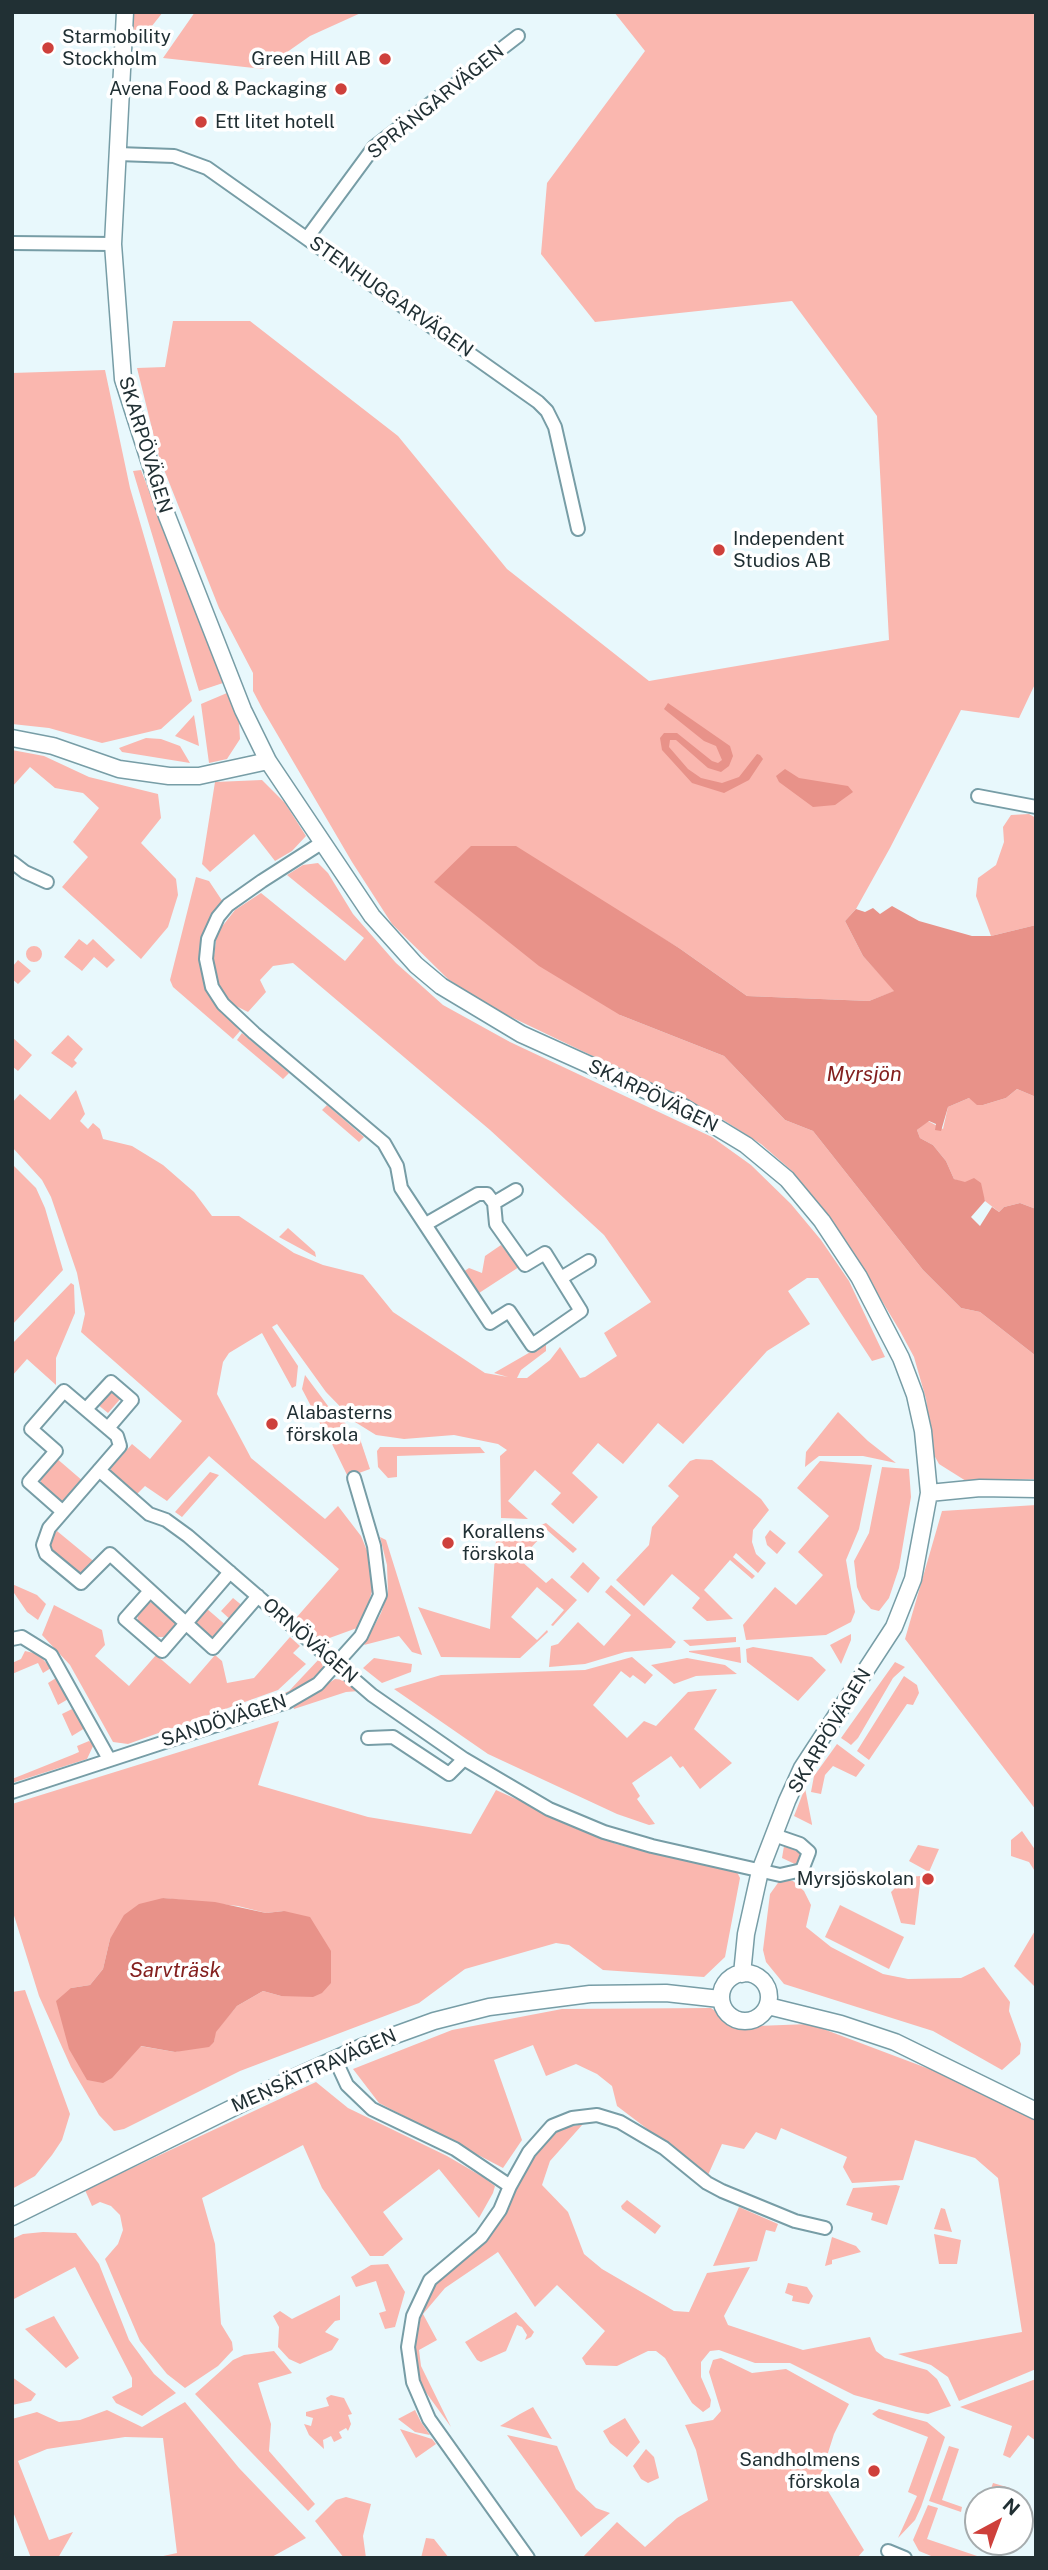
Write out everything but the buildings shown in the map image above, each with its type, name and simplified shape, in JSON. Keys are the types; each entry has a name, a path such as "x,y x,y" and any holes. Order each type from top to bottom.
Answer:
{"street":[{"name":"SKARPÖVÄGEN","path":"125,12 113,244 123,379 142,447 239,698 268,761 372,916 416,965 441,986 521,1034 685,1108 746,1145 787,1180 822,1221 859,1277 901,1358 923,1431 929,1493 913,1579 894,1627 802,1768 761,1871 746,1934 741,1974"},
{"name":"SPRÄNGARVÄGEN","path":"307,239 374,147 518,36"},
{"name":"STENHUGGARVÄGEN","path":"118,154 174,156 198,163 512,382 547,411 555,428 578,529"},
{"path":"12,243 113,244"},
{"path":"12,738 53,746 119,769 193,776 268,761"},
{"path":"978,796 1036,807"},
{"path":"323,842 228,905 218,917 208,939 207,970 212,987 223,1004 384,1143 397,1166 401,1188 490,1322 509,1311 532,1345 581,1311 545,1254 525,1265 496,1224 494,1203 487,1194 478,1194 426,1224"},
{"path":"12,862 25,872 47,882"},
{"path":"494,1203 516,1189"},
{"path":"561,1278 589,1261"},
{"path":"86,1408 111,1382 132,1400 107,1427"},
{"path":"62,1511 29,1482 55,1451 31,1429 64,1391 117,1436 120,1446 49,1528 43,1545 46,1553 81,1583 110,1554 213,1648 258,1596"},
{"name":"ORNÖVÄGEN","path":"99,1470 138,1504 176,1526 381,1701 464,1759 549,1809 604,1832 761,1871 789,1875 802,1870 807,1864 810,1852 774,1835"},
{"name":"SANDÖVÄGEN","path":"12,1792 287,1702 318,1684 369,1624 380,1595 376,1558 354,1478"},
{"path":"929,1493 1036,1489"},
{"path":"149,1592 125,1619 162,1651 230,1572"},
{"path":"12,1639 22,1637 51,1656 109,1759"},
{"path":"368,1738 393,1737 449,1774 464,1759"},
{"path":"741,1974 755,1976 766,1985 770,1994 768,2007 758,2018 740,2020 727,2012 720,1999 728,1980 741,1974"},
{"name":"MENSÄTTRAVÄGEN","path":"12,2217 335,2059 434,2021 489,2007 598,1993 666,1993 720,1999"},
{"path":"768,2007 841,2024 895,2042 1036,2111"},
{"path":"335,2059 347,2085 372,2109 454,2149 510,2186"},
{"path":"528,2558 429,2419 413,2382 408,2347 413,2316 430,2280 481,2236 500,2210 510,2186 534,2145 552,2126 572,2118 597,2115 620,2122 644,2136 722,2191 795,2221 825,2228"},
{"path":"888,2551 905,2558"}],"shaded area":[{"path":"133,12 163,12 148,31 139,33 131,31"},
{"path":"195,12 363,12 310,36 263,69 163,58"},
{"path":"614,12 1036,12 1036,682 1019,718 961,710 890,848 856,909 845,921 863,956 895,991 869,1001 747,996 679,948 620,913 620,1015 724,1056 785,1120 813,1131 923,1270 961,1308 980,1312 1036,1356 1036,1479 966,1481 939,1464 934,1455 926,1399 914,1357 900,1331 846,1241 792,1171 761,1144 714,1114 488,1006 448,979 392,924 352,862 253,691 253,673 219,608 159,457 137,368 165,367 173,321 250,321 398,436 507,569 649,681 889,640 877,416 792,301 595,322 541,254 547,183 645,51"},
{"path":"105,370 130,488 192,701 161,729 102,743 49,728 12,724 12,373"},
{"path":"141,470 223,683 199,691 133,471"},
{"path":"227,693 239,723 240,739 227,759 209,763 201,704"},
{"path":"194,715 199,746 175,736"},
{"path":"146,738 161,739 180,746 190,763 122,752 119,748"},
{"path":"12,750 44,756 89,777 158,794 161,818 141,843 176,879 178,895 168,927 141,959 62,887 88,857 73,842 99,808 83,793 55,788 30,767 12,787"},
{"path":"262,780 285,803 306,836 292,851 275,861 254,834 210,872 202,864 215,782"},
{"path":"1029,814 1036,818 1036,925 991,936 976,896 978,878 996,865 1004,842 1003,827 1011,815"},
{"path":"318,863 328,873 353,914 396,963 443,1005 510,1042 712,1137 751,1165 791,1204 821,1240 849,1281 885,1357 872,1361 818,1278 807,1278 788,1291 810,1324 767,1351 683,1444 658,1423 623,1464 598,1443 572,1473 598,1497 573,1524 551,1504 561,1493 535,1470 508,1501 528,1519 501,1518 500,1456 507,1450 498,1444 454,1435 404,1439 376,1435 355,1422 326,1392 277,1324 272,1327 298,1366 296,1386 292,1388 262,1333 229,1353 223,1362 217,1394 251,1458 325,1519 338,1506 361,1536 370,1558 373,1588 365,1614 357,1628 324,1640 318,1638 296,1618 339,1569 209,1456 167,1501 145,1486 136,1495 111,1475 111,1468 132,1444 150,1459 182,1421 81,1332 85,1314 77,1273 51,1197 42,1180 12,1147 12,1103 20,1094 50,1120 76,1090 85,1114 80,1121 88,1129 93,1123 100,1129 103,1139 132,1146 163,1165 194,1192 212,1216 239,1216 294,1253 323,1265 363,1275 393,1312 485,1373 508,1377 494,1373 546,1343 546,1351 521,1370 517,1378 527,1378 550,1360 560,1347 580,1378 585,1377 617,1356 604,1333 651,1302 604,1235 490,1130 293,963 273,966 260,980 266,992 248,1012 230,1003 217,984 213,963 217,933 235,910 261,893 345,961 364,938 287,875 303,865"},
{"path":"196,877 209,881 223,902 206,926 200,957 206,989 240,1031 233,1039 173,987 170,980"},
{"path":"79,939 87,945 93,939 115,960 107,968 94,957 82,971 64,957"},
{"path":"31,946 37,946 42,954 40,960 31,962 26,957 26,951"},
{"path":"18,960 31,971 18,984 12,979 13,966"},
{"path":"242,1033 289,1073 283,1079 237,1040"},
{"path":"68,1035 83,1049 74,1060 77,1063 72,1068 51,1053"},
{"path":"12,1037 32,1055 18,1071 12,1066"},
{"path":"1017,1089 1036,1097 1036,1209 1020,1203 1004,1207 999,1212 985,1201 981,1190 954,1179 946,1161 933,1145 920,1138 917,1130 928,1121 943,1129 948,1107 969,1098 983,1105 1006,1098"},
{"path":"327,1105 364,1137 359,1142 322,1110"},
{"path":"12,1164 36,1188 45,1208 63,1270 12,1325"},
{"path":"288,1228 315,1252 316,1257 279,1237"},
{"path":"501,1245 519,1267 476,1295 463,1272 469,1268 482,1273 485,1256"},
{"path":"71,1283 74,1285 75,1313 56,1358 56,1385 27,1359 12,1376 12,1344"},
{"path":"305,1375 328,1406 347,1425 324,1431 302,1389"},
{"path":"112,1388 122,1397 108,1413 97,1404"},
{"path":"838,1412 896,1463 863,1456 819,1456 805,1467 806,1452"},
{"path":"351,1431 359,1436 370,1469 348,1477 330,1440 333,1435"},
{"path":"380,1447 480,1447 485,1453 397,1456 397,1477 388,1478 378,1467 377,1451"},
{"path":"55,1457 84,1482 65,1502 59,1502 41,1483 41,1474"},
{"path":"712,1460 761,1499 769,1510 753,1530 752,1542 756,1554 766,1563 758,1573 736,1553 733,1557 755,1576 752,1579 730,1560 704,1590 733,1619 707,1621 692,1608 700,1598 672,1574 644,1606 616,1580 649,1545 652,1527 679,1496 668,1486 690,1461"},
{"path":"820,1461 872,1465 859,1529 846,1560 855,1612 851,1622 826,1635 746,1640 743,1625 775,1587 796,1605 823,1575 798,1552 829,1516 797,1488"},
{"path":"882,1467 909,1469 911,1497 899,1568 889,1598 879,1611 871,1609 862,1599 857,1587 854,1561 869,1533"},
{"path":"210,1472 219,1475 182,1517 175,1512"},
{"path":"1036,1505 1036,1810 905,1639 942,1511"},
{"path":"546,1523 577,1549 573,1553 547,1530 520,1560 546,1583 552,1578 577,1600 553,1626 551,1625 564,1610 537,1587 511,1617 537,1640 547,1630 548,1632 520,1658 441,1657 418,1607 490,1629 497,1525 531,1529"},
{"path":"770,1530 786,1543 777,1554 767,1545 765,1537"},
{"path":"57,1531 97,1564 83,1578 49,1549 50,1538"},
{"path":"380,1537 386,1540 422,1655 412,1652 399,1636 364,1645 388,1593 387,1565"},
{"path":"583,1562 600,1578 588,1593 570,1577"},
{"path":"12,1584 37,1595 46,1604 38,1620 27,1612 12,1590"},
{"path":"611,1585 676,1642 671,1648 625,1652 585,1664 549,1667 551,1646 558,1644 578,1622 604,1646 631,1615 605,1592"},
{"path":"233,1598 244,1607 232,1621 221,1611"},
{"path":"147,1602 155,1603 179,1623 170,1637 154,1637 138,1623 137,1613"},
{"path":"54,1605 102,1630 105,1645 95,1656 129,1686 156,1655 190,1684 215,1655 222,1661 227,1683 254,1678 290,1637 300,1646 293,1653 306,1664 278,1690 128,1744 113,1742 70,1665 42,1635"},
{"path":"206,1608 228,1627 213,1640 195,1624"},
{"path":"851,1634 851,1640 841,1664 830,1645"},
{"path":"736,1637 736,1642 690,1646 683,1640"},
{"path":"740,1647 741,1663 689,1652 689,1651"},
{"path":"753,1647 812,1657 826,1670 798,1701 747,1662 746,1649"},
{"path":"25,1651 38,1654 51,1668 43,1673 38,1663 12,1674 12,1663 21,1659"},
{"path":"632,1657 653,1675 645,1684 633,1675 630,1678 621,1671 593,1705 627,1738 644,1721 656,1726 688,1692 717,1689 694,1729 732,1763 700,1789 683,1766 680,1768 671,1756 632,1783 640,1796 637,1799 655,1824 649,1825 617,1814 488,1754 394,1689 441,1675 585,1670"},
{"path":"320,1658 324,1670 313,1680 283,1698 250,1709 289,1691"},
{"path":"374,1658 412,1664 411,1672 382,1683 363,1668"},
{"path":"687,1658 725,1665 737,1674 696,1676 674,1684 651,1665"},
{"path":"895,1662 905,1667 893,1678 858,1738 851,1745 841,1738"},
{"path":"904,1676 917,1685 919,1693 913,1705 907,1704 869,1760 857,1751"},
{"path":"56,1678 61,1680 70,1698 58,1705 48,1683"},
{"path":"335,1679 345,1680 359,1691 346,1692 294,1709 293,1706"},
{"path":"72,1709 85,1728 72,1736 62,1714"},
{"path":"279,1721 258,1785 368,1817 471,1834 496,1790 616,1844 737,1872 740,1878 725,1957 704,1977 603,1970 569,1945 556,1943 465,1969 419,2003 240,2071 124,2129 114,2131 99,2115 71,2067 39,1996 12,1909 12,1804","holes":["163,1898 238,1906 266,1913 284,1911 313,1996 281,1996 263,1991 237,2006 215,2032 214,2042 175,2052 140,2046 71,1988 90,1985 103,1969 110,1939"]},
{"path":"89,1741 94,1744 87,1759 12,1783 12,1779 79,1752 77,1746"},
{"path":"837,1744 865,1765 856,1777 833,1766 825,1775 821,1794 811,1792 814,1776"},
{"path":"805,1788 812,1824 812,1825 794,1816"},
{"path":"1022,1831 1036,1851 1036,1873 1029,1862 1011,1856 1011,1840"},
{"path":"918,1845 939,1849 929,1872 909,1861"},
{"path":"784,1846 801,1853 797,1865 782,1858"},
{"path":"921,1876 915,1925 901,1923 891,1892 906,1877"},
{"path":"780,1880 793,1881 804,1891 811,1905 806,1927 831,1947 883,1974 908,1979 961,1978 984,1967 1010,2002 1009,2011 1021,2044 1020,2054 1002,2070 933,2031 784,1984 766,1962 763,1950 770,1894"},
{"path":"840,1905 904,1937 889,1969 825,1937"},
{"path":"1036,1929 1036,1985 1034,1986 1014,1966"},
{"path":"25,1990 70,2114 62,2140 52,2155 35,2176 12,2189 12,1992"},
{"path":"711,2008 731,2022 756,2026 810,2024 985,2090 1036,2119 1036,2369 959,2401 948,2377 931,2365 898,2354 1022,2332 998,2178 975,2158 915,2140 903,2180 852,2183 843,2167 847,2157 781,2128 776,2140 756,2132 744,2149 722,2144 708,2175 617,2106 612,2086 597,2074 576,2064 546,2076 533,2045 494,2060 522,2140 503,2168 379,2103 353,2069 452,2030 562,2009"},
{"path":"316,2082 348,2108 447,2156 483,2177 495,2186 493,2193 479,2218 439,2169 383,2212 403,2239 383,2256 370,2256 322,2188 303,2145 202,2198 215,2244 221,2324 232,2342 233,2350 218,2366 185,2388 167,2374 140,2341 105,2259 118,2244 123,2230 120,2215 111,2206 100,2202 92,2206 85,2190"},
{"path":"583,2124 550,2161 542,2185 568,2212 584,2254 602,2269 674,2311 689,2312 707,2273 750,2267 724,2316 728,2325 803,2350 870,2337 876,2351 885,2358 927,2370 937,2379 951,2406 928,2414 916,2412 854,2395 790,2363 755,2363 719,2350 710,2351 701,2362 701,2377 711,2400 710,2407 703,2412 692,2403 665,2358 656,2351 648,2351 617,2366 586,2365 582,2358 605,2331 557,2285 535,2307 498,2252 445,2288 423,2314 437,2340 419,2350 421,2366 451,2427 422,2387 413,2356 419,2317 426,2298 435,2284 497,2225 543,2140 560,2129"},
{"path":"900,2186 887,2225 871,2220 873,2213 846,2205 853,2188"},
{"path":"627,2200 661,2226 655,2234 622,2209 621,2206"},
{"path":"739,2207 778,2224 775,2232 766,2230 757,2261 713,2266"},
{"path":"941,2208 945,2209 952,2232 934,2229"},
{"path":"76,2233 99,2264 129,2340 154,2374 176,2393 142,2416 116,2403 112,2397 132,2387 132,2378 75,2267 12,2300 12,2239 23,2234"},
{"path":"934,2234 961,2240 957,2264 939,2264"},
{"path":"832,2237 856,2246 861,2252 832,2260 832,2264 825,2266"},
{"path":"388,2264 405,2292 395,2327 385,2329 379,2313 386,2311 376,2281 356,2287 351,2277 371,2265"},
{"path":"788,2283 807,2287 813,2296 809,2304 792,2301 793,2296 785,2293"},
{"path":"340,2295 340,2320 335,2321 325,2332 339,2339 332,2350 300,2364 289,2359 278,2347 279,2327 273,2316 280,2311 292,2319"},
{"path":"516,2312 534,2332 531,2337 525,2340 527,2335 522,2327 517,2325 506,2351 481,2362 477,2360 465,2342"},
{"path":"54,2316 79,2358 66,2368 25,2329"},
{"path":"274,2351 292,2373 258,2383 271,2424 269,2451 315,2504 308,2511 195,2394 233,2360 244,2355"},
{"path":"721,2358 752,2373 786,2369 849,2404 834,2434 820,2478 864,2550 857,2558 582,2558 617,2522 645,2547 677,2518 708,2500 696,2450 685,2425 713,2420 721,2411 709,2372 713,2360"},
{"path":"12,2377 36,2394 31,2401 12,2405"},
{"path":"1036,2379 1036,2441 1028,2435 1010,2458 1003,2455 1012,2426 960,2407"},
{"path":"331,2395 344,2398 352,2414 348,2415 351,2424 348,2431 346,2428 339,2432 342,2438 334,2442 331,2436 323,2440 324,2449 309,2435 304,2424 311,2426 313,2418 306,2416 306,2412 329,2406 326,2398"},
{"path":"185,2402 239,2468 306,2538 270,2558 154,2558 177,2553 163,2438 125,2437 47,2449 18,2461 49,2540 73,2532 58,2558 31,2558 12,2509 12,2419 37,2412 59,2422 80,2420 107,2410 142,2427"},
{"path":"533,2407 552,2439 500,2426 520,2414"},
{"path":"879,2409 927,2422 945,2437 915,2520 898,2538 917,2496 908,2492 928,2437 872,2414"},
{"path":"415,2410 430,2435 415,2432 398,2419"},
{"path":"625,2418 640,2442 627,2457 610,2443 603,2431"},
{"path":"400,2429 432,2439 436,2444 416,2458"},
{"path":"507,2435 557,2446 576,2489 596,2508 610,2513 581,2537"},
{"path":"949,2446 959,2449 942,2500 962,2507 961,2512 929,2501"},
{"path":"646,2449 654,2457 659,2478 648,2483 641,2479 633,2466"},
{"path":"346,2497 371,2504 363,2536 366,2558 344,2558 315,2521 336,2500"},
{"path":"928,2505 938,2508 927,2539 964,2552 964,2556 983,2558 936,2558 919,2551 913,2540"},
{"path":"426,2538 434,2539 449,2558 421,2558"}],"water":[{"path":"668,703 730,746 733,756 729,766 721,772 708,768 676,740 670,740 669,747 688,769 701,778 722,783 739,777 757,754 760,755 763,759 749,780 724,793 692,783 662,750 660,738 664,733 677,733 712,761 718,763 722,760 716,746 704,741 664,709"},
{"path":"785,769 799,778 848,786 853,792 835,805 813,807 779,782 776,776"},
{"name":"Myrsjön","path":"471,846 516,846 679,948 747,996 869,1001 894,991 863,956 845,921 856,909 865,912 873,908 880,914 892,906 919,921 972,936 991,936 1036,925 1036,1097 1017,1089 1006,1098 983,1105 977,1105 969,1098 948,1107 941,1131 935,1130 936,1124 929,1121 917,1130 920,1138 933,1145 946,1161 954,1179 965,1182 974,1178 981,1183 985,1201 971,1217 980,1226 992,1207 999,1212 1004,1207 1020,1203 1036,1209 1036,1356 980,1312 961,1308 923,1270 813,1131 785,1120 724,1056 620,1015 539,966 434,882"},
{"name":"Sarvträsk","path":"163,1898 215,1902 266,1913 284,1911 310,1917 331,1951 331,1983 322,1993 313,1997 281,1996 263,1991 237,2006 216,2032 214,2042 209,2047 175,2052 141,2046 112,2078 103,2083 87,2080 69,2049 56,2001 71,1988 90,1985 103,1969 110,1939 124,1915 139,1904"}],"place":[{"name":"Starmobility Stockholm","path":"48,48"},
{"name":"Green Hill AB","path":"385,59"},
{"name":"Avena Food & Packaging","path":"341,89"},
{"name":"Ett litet hotell","path":"201,122"},
{"name":"Independent Studios AB","path":"719,550"},
{"name":"Alabasterns förskola","path":"272,1424"},
{"name":"Korallens förskola","path":"448,1543"},
{"name":"Myrsjöskolan","path":"928,1879"},
{"name":"Sandholmens förskola","path":"874,2471"}]}
